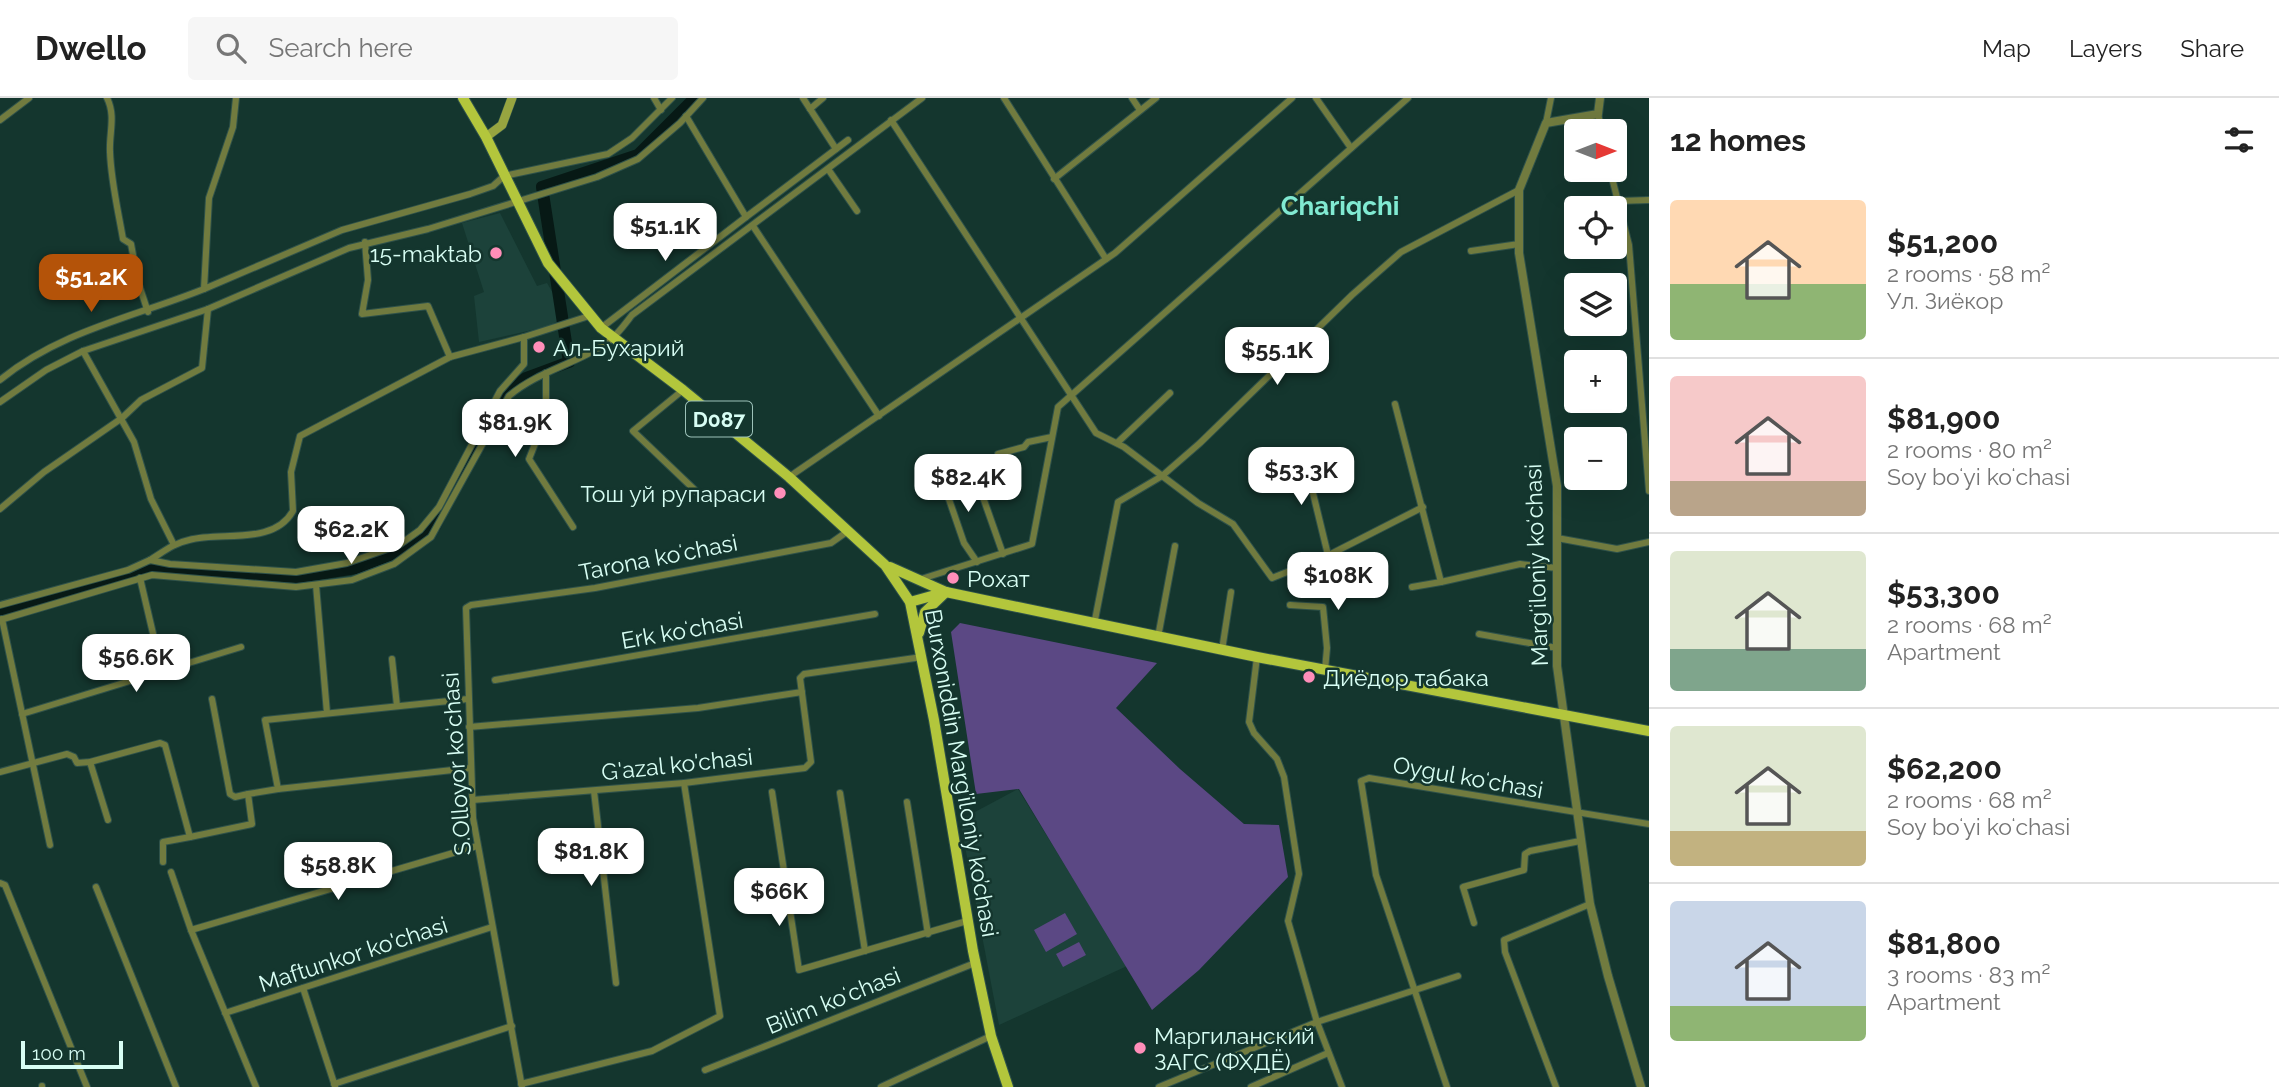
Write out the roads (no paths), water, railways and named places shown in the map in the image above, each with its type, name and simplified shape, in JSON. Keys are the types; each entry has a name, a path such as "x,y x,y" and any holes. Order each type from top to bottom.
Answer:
{"main road":[{"name":"Burxoniddin Marg’iloniy ko’chasi","path":"463,98 486,138 548,263 589,316 613,339 683,390 789,477 885,565 910,602 975,963 991,1036 1008,1087"},
{"path":"486,138 502,125 513,98"},
{"name":"D087","path":"885,565 915,581 946,592 1094,625 1649,730"},
{"path":"918,636 925,612 946,592"},
{"name":"D087","path":"910,602 946,592"}],"street":[{"path":"0,120 29,98"},
{"path":"107,98 113,118 109,148 112,176 123,239 131,244 138,282 148,312"},
{"path":"204,289 209,198 233,127 236,98"},
{"path":"654,98 661,110"},
{"path":"0,380 32,356 86,329 148,312 342,230 470,194 493,186 504,176 608,154 632,138 672,98"},
{"path":"0,402 46,370 83,351 208,309 365,243 429,229 597,177 638,159 703,98"},
{"path":"803,98 836,149"},
{"path":"810,109 823,98"},
{"path":"50,845 1,620 152,575 283,586 316,585 352,580 394,564 431,537 509,396 528,380 593,352 613,339 632,315 922,98"},
{"path":"1003,98 1105,260"},
{"path":"1132,98 1140,110"},
{"path":"1054,178 1156,98"},
{"path":"789,477 1105,260 1292,98"},
{"path":"1317,98 1351,148"},
{"path":"915,581 1033,542 1058,407 1408,98"},
{"path":"1551,98 1546,123 1598,114"},
{"path":"1599,119 1600,98"},
{"path":"686,116 746,217"},
{"path":"891,120 1096,433 1117,443 1198,503 1233,524 1272,578 1328,555 1423,507"},
{"name":"Margʻiloniy koʻchasi","path":"1546,123 1519,190 1519,244 1557,486 1557,648 1590,904 1641,1087"},
{"path":"601,328 848,140"},
{"path":"828,169 857,211"},
{"path":"1094,625 1118,502 1162,476 1200,443 1352,295 1401,252 1519,190"},
{"path":"1627,201 1649,200"},
{"path":"753,226 879,416"},
{"path":"1627,237 1649,491"},
{"path":"365,243 368,280 362,314 428,306 450,357"},
{"path":"1471,251 1519,244"},
{"path":"0,509 44,472 122,418 141,400 202,368 208,309"},
{"path":"0,605 128,570 174,545 209,536 260,534 278,525 293,511 291,472 300,436 450,357 556,328 589,316"},
{"path":"150,560 170,564 308,571 359,559 410,540 439,507 500,391 524,365 524,337"},
{"path":"83,351 134,442 151,499 166,523 174,545"},
{"path":"546,373 547,416 529,459 573,527"},
{"path":"683,390 633,431 699,494"},
{"path":"1117,443 1170,393"},
{"path":"1395,404 1441,582"},
{"path":"998,454 1024,447 1028,442 1052,437"},
{"path":"1303,452 1328,555"},
{"path":"973,469 1003,554"},
{"path":"941,476 964,543 977,562"},
{"name":"Tarona koʻchasi","path":"471,605 595,588 831,543 848,531"},
{"path":"1557,538 1617,549 1649,542"},
{"path":"1158,637 1175,546"},
{"path":"1412,587 1520,564 1557,568"},
{"path":"140,578 162,672"},
{"path":"316,585 327,713"},
{"path":"1222,650 1231,592"},
{"name":"S.Olloyor koʻchasi","path":"471,605 466,608 464,619 472,800 492,927 522,1086"},
{"path":"1290,605 1323,607 1327,648 1325,670"},
{"name":"Erk koʻchasi","path":"495,680 875,614"},
{"path":"1479,634 1557,648"},
{"path":"22,714 241,647"},
{"path":"469,727 698,708 802,692 800,678 808,672 922,657"},
{"path":"1258,657 1249,722 1254,733 1277,759 1284,777 1299,874 1288,921 1317,1022 1342,1087"},
{"path":"392,659 397,706"},
{"name":"G'azal ko'chasi","path":"472,800 684,783 810,766 802,692"},
{"path":"212,699 230,794 235,797 278,789 471,768"},
{"path":"278,789 265,720 468,699"},
{"path":"0,772 67,754 77,763 90,762 154,744 164,745 190,837"},
{"path":"90,762 108,820"},
{"name":"Oygul koʻchasi","path":"1447,1087 1373,866 1361,781 1369,778 1577,814"},
{"path":"522,1086 652,1051 720,1016 684,783"},
{"path":"594,791 616,983"},
{"path":"772,792 799,970 967,921"},
{"path":"840,793 865,951"},
{"path":"163,862 163,842 251,826 248,794"},
{"path":"907,802 928,934"},
{"path":"1577,814 1649,824"},
{"path":"1474,923 1463,887 1524,870 1525,855 1530,851 1580,841"},
{"path":"191,930 478,846"},
{"path":"171,872 191,930 256,1087"},
{"path":"0,883 5,885 87,1087"},
{"path":"96,887 176,1087"},
{"path":"1556,1087 1505,951 1504,940 1590,904"},
{"name":"Maftunkor ko'chasi","path":"225,1013 492,927"},
{"name":"Bilim koʻchasi","path":"705,1070 975,963"},
{"path":"1161,1087 1317,1022 1458,976"},
{"path":"303,988 335,1085 512,1026"},
{"path":"884,1086 991,1036"},
{"path":"1251,1087 1328,1053"}],"waterway":[{"path":"453,492 505,394 526,378 569,362 542,187 638,155 695,98"},
{"path":"0,613 154,568 298,577 356,568 395,553 435,526 441,514"}],"place":[{"name":"15-maktab","path":"496,253"},
{"name":"Ал-Бухарий","path":"539,347"},
{"name":"Тош уй рупараси","path":"780,493"},
{"name":"Рохат","path":"953,578"},
{"name":"Диёдор табака","path":"1309,677"},
{"name":"Маргиланский ЗАГС (ФХДЁ)","path":"1140,1048"}],"district":[{"name":"Chariqchi","path":"1340,206"}]}
